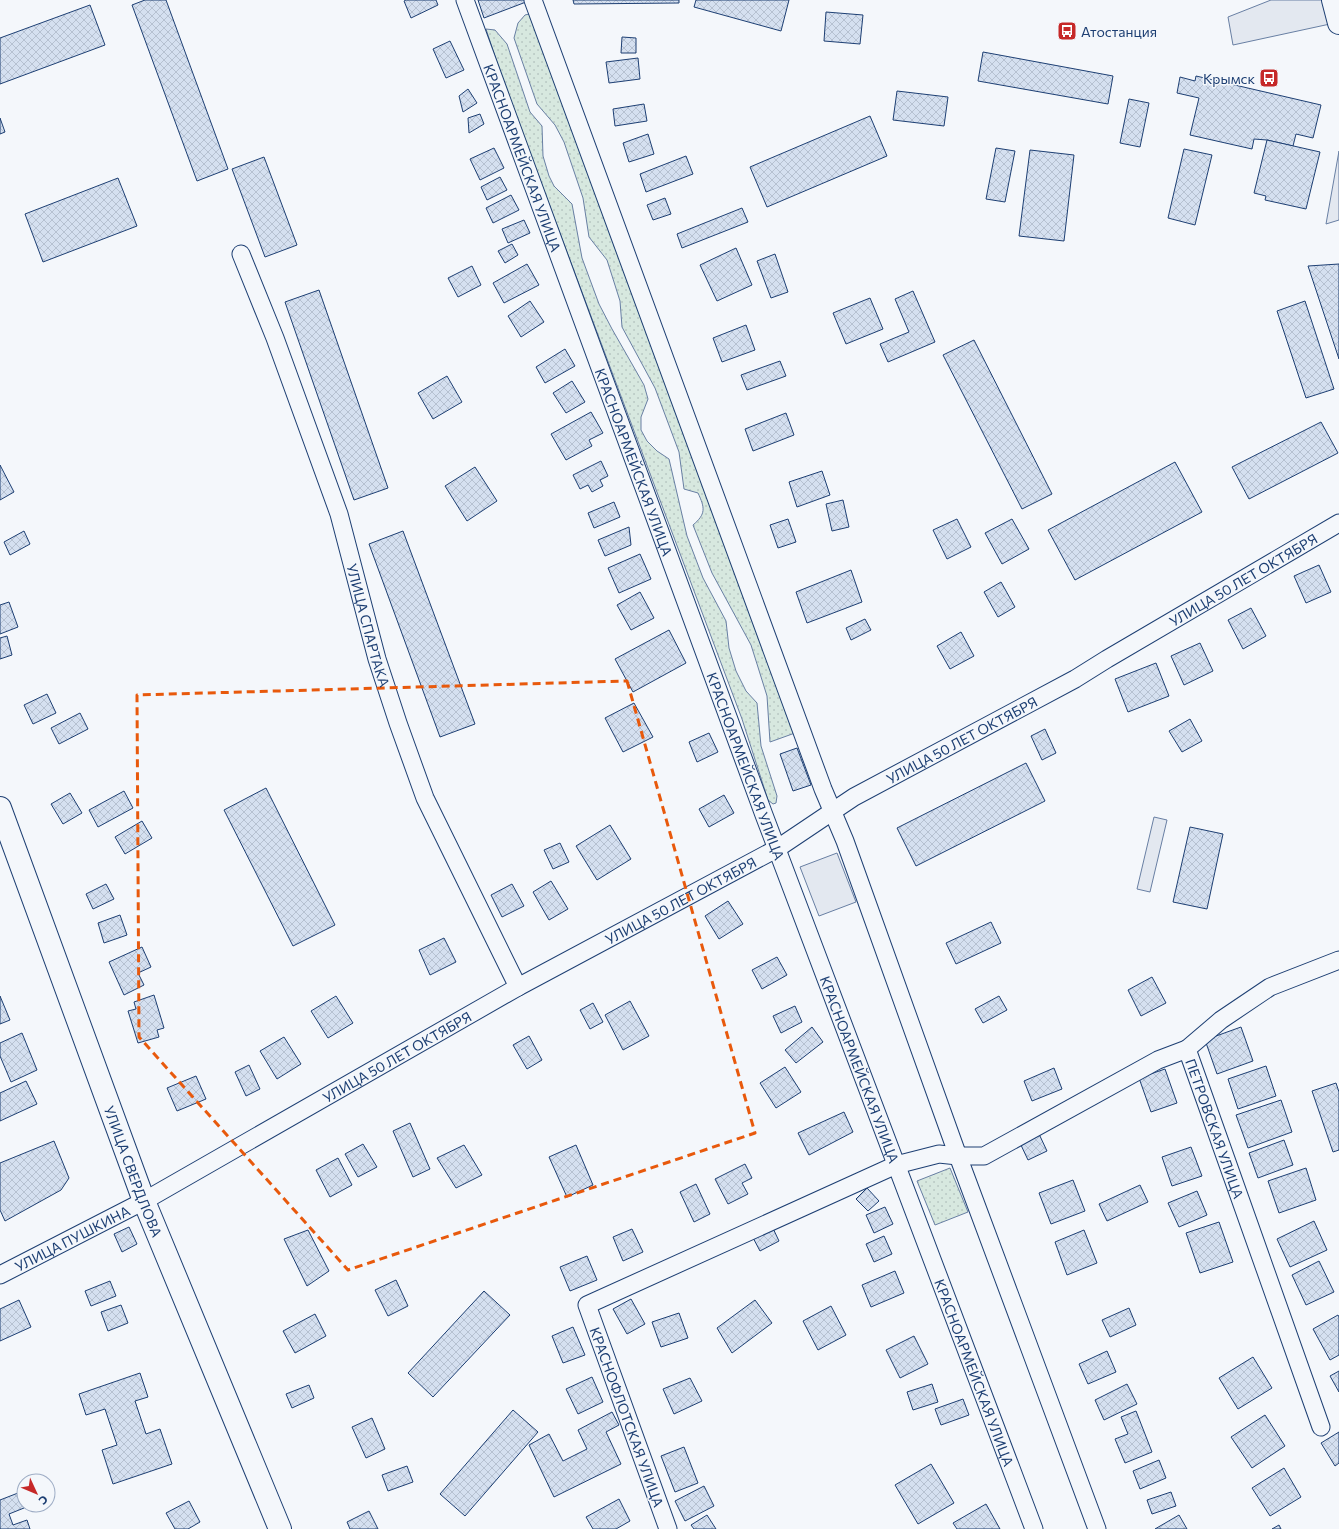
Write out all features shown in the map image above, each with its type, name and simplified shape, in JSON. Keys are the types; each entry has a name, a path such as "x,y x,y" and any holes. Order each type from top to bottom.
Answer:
{"main road":[{"path":"1333,0 1339,23"},
{"name":"УЛИЦА СВЕРДЛОВА","path":"0,808 144,1201 280,1529"}],"street":[{"name":"КРАСНОАРМЕЙСКАЯ УЛИЦА","path":"465,0 778,848 1034,1529"},
{"path":"533,0 832,812 845,841 958,1156 1097,1529"},
{"name":"УЛИЦА СПАРТАКА","path":"241,254 275,338 339,514 377,659 425,798 518,987"},
{"name":"УЛИЦА 50 ЛЕТ ОКТЯБРЯ","path":"144,1201 518,987 778,848 854,798 1075,679 1339,523"},
{"path":"1187,1049 1221,1020 1270,987 1339,960"},
{"name":"ПЕТРОВСКАЯ УЛИЦА","path":"587,1305 896,1165 939,1154 984,1156 1158,1060 1187,1049 1321,1427"},
{"name":"УЛИЦА ПУШКИНА","path":"0,1275 144,1201"},
{"name":"КРАСНОФЛОТСКАЯ УЛИЦА","path":"587,1305 668,1529"}],"highlighted area":[{"path":"627,681 755,1133 348,1270 139,1037 137,695"}],"shaded area":[{"path":"1271,0 1323,0 1330,24 1233,45 1228,17"},
{"path":"529,14 533,19 795,733 770,742 767,696 751,645 712,573 693,525 702,514 702,503 698,493 684,489 679,452 655,388 622,327 620,301 607,260 589,237 583,198 564,142 555,125 537,104 514,38 518,23 525,15"},
{"path":"486,29 495,30 507,44 530,112 542,126 543,156 549,176 554,186 572,204 582,258 599,304 644,385 648,399 641,417 641,430 647,441 657,451 669,459 687,536 703,578 726,621 729,648 736,671 746,691 757,703 761,746 777,796 776,803 773,804 768,800 742,719 504,84"},
{"path":"1339,151 1339,220 1326,224"},
{"path":"1154,817 1167,820 1150,892 1137,889"},
{"path":"837,853 856,902 819,916 800,867"},
{"path":"950,1168 968,1212 935,1225 917,1181"}],"building":[{"path":"145,0 166,0 228,169 197,181 132,5"},
{"path":"436,0 438,5 411,18 404,1"},
{"path":"478,0 525,0 526,2 484,18"},
{"path":"573,0 679,0 679,3 574,4"},
{"path":"696,0 789,0 781,31 694,7"},
{"path":"90,5 105,45 0,84 0,38"},
{"path":"826,12 863,15 860,44 824,41"},
{"path":"622,37 636,38 636,53 621,53"},
{"path":"450,41 464,70 446,78 433,49"},
{"path":"983,52 1113,76 1108,104 978,81"},
{"path":"638,58 640,79 609,83 606,62"},
{"path":"1196,76 1321,105 1313,138 1296,134 1293,146 1267,140 1254,139 1252,149 1190,135 1199,98 1177,93 1180,77 1195,81"},
{"path":"468,89 477,103 463,112 459,96"},
{"path":"897,91 948,97 944,126 893,120"},
{"path":"1129,99 1149,103 1140,147 1120,143"},
{"path":"644,104 647,121 615,126 613,109"},
{"path":"480,114 484,124 469,133 468,118"},
{"path":"870,116 887,156 767,207 750,167"},
{"path":"0,118 5,132 0,134"},
{"path":"648,134 654,154 629,162 623,143"},
{"path":"1267,140 1320,152 1306,209 1265,200 1266,196 1254,193"},
{"path":"494,148 504,168 480,180 470,159"},
{"path":"996,148 1015,151 1005,202 986,199"},
{"path":"1184,149 1212,155 1195,225 1168,218"},
{"path":"1030,150 1074,155 1064,241 1019,236"},
{"path":"686,156 693,174 646,192 640,174"},
{"path":"264,157 297,245 265,257 232,169"},
{"path":"500,177 507,190 487,200 481,187"},
{"path":"118,178 137,226 43,262 25,214"},
{"path":"511,195 519,210 493,223 486,208"},
{"path":"665,198 671,214 653,220 647,205"},
{"path":"742,208 748,222 682,248 677,234"},
{"path":"524,220 530,233 508,243 502,229"},
{"path":"512,244 518,255 505,263 498,251"},
{"path":"736,248 752,285 717,301 700,265"},
{"path":"775,254 788,292 771,298 757,261"},
{"path":"527,264 539,285 504,303 493,283"},
{"path":"1339,264 1339,359 1308,266"},
{"path":"472,266 481,285 458,297 448,278"},
{"path":"319,290 388,488 354,500 285,302"},
{"path":"913,291 935,342 888,362 880,344 909,332 895,299"},
{"path":"870,298 883,329 846,344 833,313"},
{"path":"530,301 544,322 521,337 508,316"},
{"path":"1305,301 1334,389 1306,398 1277,311"},
{"path":"746,325 755,350 722,362 713,338"},
{"path":"974,340 1052,494 1022,509 943,355"},
{"path":"565,349 575,366 545,383 536,367"},
{"path":"780,361 786,376 747,390 741,375"},
{"path":"447,376 462,402 433,419 418,393"},
{"path":"572,381 585,402 566,413 553,393"},
{"path":"591,412 603,433 589,440 592,446 566,460 551,434"},
{"path":"786,413 794,435 753,451 745,429"},
{"path":"1321,422 1338,453 1249,499 1232,467"},
{"path":"601,461 608,476 600,480 603,486 592,492 588,485 580,489 573,475"},
{"path":"1175,462 1202,512 1075,580 1048,530"},
{"path":"0,465 14,492 0,500"},
{"path":"475,467 497,501 467,521 445,486"},
{"path":"822,471 830,495 797,507 789,482"},
{"path":"843,500 849,527 832,531 826,504"},
{"path":"614,502 620,517 594,528 588,513"},
{"path":"788,519 796,542 778,548 770,525"},
{"path":"957,519 971,547 947,559 933,530"},
{"path":"1012,519 1029,549 1002,564 985,533"},
{"path":"629,527 631,545 605,556 598,540"},
{"path":"24,531 30,544 10,555 4,542"},
{"path":"403,531 475,724 440,737 369,544"},
{"path":"640,554 651,579 619,593 608,568"},
{"path":"1319,565 1331,592 1306,603 1294,576"},
{"path":"851,570 862,602 807,623 796,592"},
{"path":"1001,582 1015,607 998,617 984,592"},
{"path":"640,592 654,618 631,630 617,605"},
{"path":"9,602 18,627 0,634 0,605"},
{"path":"1251,608 1266,636 1243,649 1228,620"},
{"path":"865,619 871,630 851,640 846,628"},
{"path":"669,630 686,663 633,692 615,659"},
{"path":"961,632 974,656 950,669 937,646"},
{"path":"7,636 12,655 0,659 0,638"},
{"path":"1200,643 1213,671 1184,685 1171,656"},
{"path":"1156,663 1169,696 1128,712 1115,679"},
{"path":"47,694 56,713 33,724 24,705"},
{"path":"634,703 653,737 623,752 605,718"},
{"path":"80,713 88,729 59,744 51,728"},
{"path":"1190,719 1202,741 1182,752 1169,731"},
{"path":"1045,729 1056,753 1042,760 1031,736"},
{"path":"709,733 718,752 697,762 689,742"},
{"path":"797,748 811,785 793,791 780,754"},
{"path":"1026,763 1045,801 916,866 897,828"},
{"path":"266,788 335,925 293,946 224,810"},
{"path":"124,791 133,808 98,827 89,810"},
{"path":"70,793 82,813 63,824 51,804"},
{"path":"724,795 734,813 709,827 699,809"},
{"path":"142,821 152,838 125,854 115,837"},
{"path":"610,825 631,859 597,880 576,846"},
{"path":"1190,827 1223,834 1207,909 1173,902"},
{"path":"560,843 569,862 553,869 544,850"},
{"path":"551,881 568,909 549,920 533,892"},
{"path":"106,884 114,899 93,909 86,894"},
{"path":"512,884 524,906 502,917 491,895"},
{"path":"728,901 743,924 719,939 705,916"},
{"path":"120,915 127,935 104,943 98,923"},
{"path":"991,922 1001,943 956,964 946,943"},
{"path":"444,938 456,962 430,975 419,950"},
{"path":"142,947 151,967 138,973 144,985 124,995 109,962"},
{"path":"777,957 787,975 762,989 752,970"},
{"path":"1152,977 1166,1003 1141,1016 1128,990"},
{"path":"154,995 164,1028 157,1030 159,1037 138,1043 128,1011 136,1009 134,1002"},
{"path":"0,996 10,1020 0,1024"},
{"path":"336,996 353,1023 328,1038 311,1011"},
{"path":"999,996 1007,1010 983,1023 975,1009"},
{"path":"630,1001 649,1036 623,1050 605,1015"},
{"path":"593,1003 603,1022 590,1029 580,1010"},
{"path":"795,1006 802,1022 781,1033 773,1016"},
{"path":"812,1027 823,1042 796,1063 785,1050"},
{"path":"1241,1027 1253,1061 1217,1074 1205,1040"},
{"path":"22,1033 37,1070 11,1082 0,1056 0,1043"},
{"path":"529,1036 542,1060 527,1069 513,1045"},
{"path":"284,1037 301,1064 277,1079 260,1051"},
{"path":"249,1065 260,1089 246,1096 235,1072"},
{"path":"1266,1066 1276,1096 1238,1109 1228,1079"},
{"path":"785,1067 801,1092 776,1108 760,1083"},
{"path":"1054,1068 1062,1089 1032,1101 1024,1081"},
{"path":"1165,1069 1177,1103 1151,1112 1139,1078"},
{"path":"196,1076 206,1099 177,1111 167,1088"},
{"path":"26,1081 37,1104 0,1121 0,1093"},
{"path":"1336,1083 1339,1092 1339,1150 1333,1152 1312,1091"},
{"path":"1281,1100 1292,1132 1248,1148 1236,1115"},
{"path":"844,1112 853,1132 809,1155 798,1133"},
{"path":"410,1123 430,1169 413,1177 393,1131"},
{"path":"1039,1134 1047,1151 1028,1160 1020,1143"},
{"path":"1284,1140 1293,1165 1258,1178 1249,1153"},
{"path":"54,1141 69,1178 61,1190 5,1221 0,1210 0,1163"},
{"path":"363,1144 377,1167 358,1177 345,1154"},
{"path":"464,1145 482,1175 456,1188 437,1158"},
{"path":"576,1145 593,1185 567,1197 549,1157"},
{"path":"1191,1147 1202,1176 1172,1186 1162,1157"},
{"path":"338,1158 352,1185 330,1197 316,1170"},
{"path":"745,1164 752,1178 742,1183 748,1194 728,1204 715,1179"},
{"path":"1306,1168 1316,1200 1279,1213 1268,1181"},
{"path":"1073,1180 1085,1211 1051,1224 1039,1193"},
{"path":"696,1184 710,1214 694,1222 680,1192"},
{"path":"1140,1185 1148,1202 1107,1221 1099,1204"},
{"path":"867,1188 879,1201 868,1211 856,1199"},
{"path":"1197,1191 1207,1215 1179,1227 1168,1203"},
{"path":"885,1207 893,1224 874,1233 866,1215"},
{"path":"1314,1221 1327,1250 1290,1267 1277,1239"},
{"path":"770,1222 779,1241 760,1251 750,1232"},
{"path":"1219,1222 1233,1262 1200,1273 1186,1233"},
{"path":"129,1227 137,1244 122,1252 114,1234"},
{"path":"632,1229 643,1252 623,1261 613,1237"},
{"path":"308,1230 329,1271 307,1286 284,1239"},
{"path":"1084,1230 1097,1263 1067,1275 1055,1242"},
{"path":"884,1236 892,1254 874,1262 866,1244"},
{"path":"587,1256 597,1280 570,1291 560,1267"},
{"path":"1319,1261 1334,1292 1306,1305 1292,1275"},
{"path":"895,1271 904,1293 871,1307 862,1285"},
{"path":"396,1280 408,1306 388,1316 375,1290"},
{"path":"110,1281 116,1296 91,1306 85,1291"},
{"path":"484,1291 510,1315 433,1397 408,1373"},
{"path":"631,1299 645,1324 627,1334 613,1309"},
{"path":"19,1300 31,1327 0,1341 0,1309"},
{"path":"755,1300 772,1323 732,1353 717,1328"},
{"path":"121,1305 128,1323 108,1331 101,1312"},
{"path":"831,1306 846,1335 818,1350 803,1321"},
{"path":"1129,1308 1136,1325 1110,1337 1102,1320"},
{"path":"679,1313 688,1338 661,1347 652,1322"},
{"path":"315,1314 326,1336 295,1353 283,1331"},
{"path":"1338,1315 1339,1355 1330,1360 1313,1329"},
{"path":"573,1327 585,1355 563,1363 552,1336"},
{"path":"914,1336 928,1364 900,1378 886,1350"},
{"path":"1107,1351 1116,1372 1088,1384 1079,1364"},
{"path":"1253,1357 1272,1388 1238,1409 1219,1378"},
{"path":"1339,1371 1339,1392 1330,1376"},
{"path":"140,1373 148,1397 135,1401 146,1434 160,1429 172,1464 113,1484 102,1450 117,1445 105,1409 86,1415 79,1394"},
{"path":"592,1377 603,1402 578,1414 566,1389"},
{"path":"690,1378 702,1401 674,1414 663,1389"},
{"path":"932,1384 938,1402 913,1410 907,1392"},
{"path":"1127,1384 1137,1404 1104,1420 1095,1400"},
{"path":"309,1385 314,1398 292,1408 286,1394"},
{"path":"963,1399 969,1415 941,1425 935,1409"},
{"path":"513,1410 538,1432 465,1516 440,1494"},
{"path":"1136,1411 1152,1452 1125,1463 1115,1439 1128,1434 1121,1417"},
{"path":"612,1412 619,1425 606,1432 621,1464 554,1497 529,1445 549,1434 563,1461 587,1449 578,1430"},
{"path":"1265,1415 1285,1446 1252,1468 1231,1437"},
{"path":"372,1418 385,1449 366,1458 352,1427"},
{"path":"1339,1432 1339,1463 1335,1466 1321,1443"},
{"path":"684,1447 698,1483 675,1492 661,1456"},
{"path":"1159,1460 1166,1478 1140,1489 1133,1471"},
{"path":"931,1464 954,1503 918,1524 895,1485"},
{"path":"407,1466 413,1482 388,1491 382,1475"},
{"path":"1284,1468 1301,1497 1270,1516 1252,1488"},
{"path":"704,1486 714,1506 685,1521 675,1501"},
{"path":"1171,1492 1176,1506 1152,1514 1147,1500"},
{"path":"16,1494 16,1511 9,1514 13,1525 27,1520 30,1529 0,1529 0,1500"},
{"path":"619,1499 630,1521 616,1529 593,1529 586,1517"},
{"path":"189,1501 200,1522 188,1529 175,1529 166,1513"},
{"path":"986,1504 1000,1529 957,1529 953,1523"},
{"path":"369,1511 378,1529 350,1529 347,1522"},
{"path":"707,1515 716,1529 694,1529 691,1525"},
{"path":"1179,1515 1187,1529 1155,1529"},
{"path":"1279,1525 1281,1529 1272,1529"}],"place":[{"name":"Атостанция","path":"1067,31"},
{"name":"Крымск","path":"1269,78"}]}
